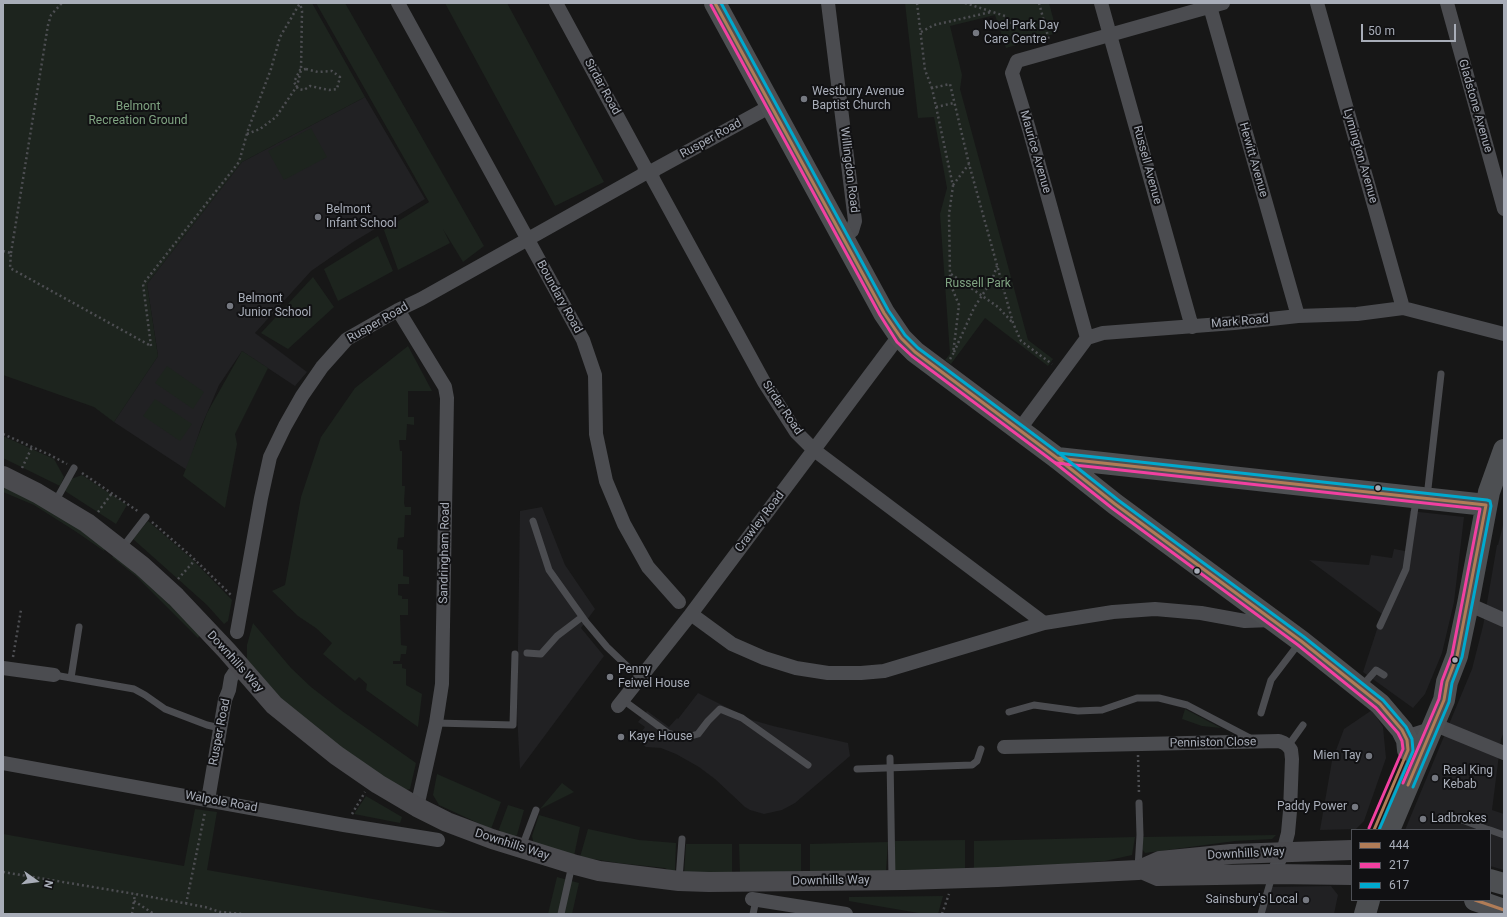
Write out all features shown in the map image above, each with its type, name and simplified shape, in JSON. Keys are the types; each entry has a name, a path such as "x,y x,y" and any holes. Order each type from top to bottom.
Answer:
{"main road":[{"path":"715,3 884,313 899,336 916,352 1057,458 1115,504 1300,641 1420,734"},
{"path":"1374,829 1420,734 1444,700 1447,682 1457,656 1489,492 1504,450"},
{"path":"1057,458 1126,464 1486,505"},
{"path":"1115,504 1111,490 1112,482 1116,474 1126,464"},
{"name":"Downhills Way","path":"9,479 89,525 142,566 168,590 227,651 274,705 336,755 378,784 417,807 447,822 521,849 572,864 599,871 679,881 892,880 998,878 1140,870 1160,861 1232,854 1351,850"},
{"path":"1390,829 1420,734"},
{"name":"Downhills Way","path":"1140,870 1158,876 1273,874 1351,875"},
{"path":"1491,880 1504,884"},
{"path":"1350,914 1354,901"},
{"path":"1365,914 1369,901"},
{"path":"1478,901 1504,910"}],"street":[{"name":"Boundary Road","path":"398,3 583,340 595,375 596,434 606,481 621,517 648,567 679,602"},
{"name":"Sirdar Road","path":"556,3 764,382 796,432 814,450 1044,623"},
{"name":"Willingdon Road","path":"828,3 855,221 852,231 842,236"},
{"name":"Russell Avenue","path":"1102,3 1192,326"},
{"name":"Lymington Avenue","path":"1317,3 1403,308"},
{"name":"Gladstone Avenue","path":"1446,3 1504,209"},
{"name":"Maurice Avenue","path":"1088,338 1012,73 1017,61 1214,4"},
{"name":"Hewitt Avenue","path":"1214,4 1298,316"},
{"name":"Rusper Road","path":"237,632 261,498 270,457 302,396 322,366 347,340 398,310 421,299 648,172 771,106"},
{"name":"Mark Road","path":"1088,338 1102,334 1298,316 1357,314 1403,308 1504,334"},
{"name":"Sandringham Road","path":"398,310 445,387 447,398 442,684 436,723 417,807"},
{"name":"Crawley Road","path":"621,703 691,614 899,336"},
{"path":"1019,430 1088,338"},
{"path":"1468,604 1504,620"},
{"path":"691,614 732,644 764,658 796,668 828,673 861,674 884,671 1044,623 1112,612 1155,609 1201,612 1245,621 1272,620"},
{"name":"Rusper Road","path":"208,800 225,700 229,690 231,678 239,666"},
{"path":"7,669 54,675"},
{"path":"1420,734 1504,753"},
{"name":"Penniston Close","path":"1004,747 1279,741 1288,746"},
{"path":"1273,874 1283,852 1288,833 1292,759 1291,750 1288,746"},
{"name":"Walpole Road","path":"3,763 344,826 409,830 438,840"},
{"path":"754,900 827,906 846,914"}],"lane":[{"path":"1380,626 1406,569 1422,497 1442,374"},
{"path":"54,504 74,468"},
{"path":"121,550 146,517"},
{"path":"533,521 549,570 582,617 620,660 642,676"},
{"path":"526,653 541,654 557,636 582,617"},
{"path":"71,678 80,627"},
{"path":"1261,713 1271,680 1300,641"},
{"path":"436,723 513,725 515,654"},
{"path":"1360,688 1376,670 1384,675"},
{"path":"54,675 134,689 165,709 207,725 220,728"},
{"path":"1009,712 1034,705 1078,711 1102,710 1137,698 1159,698 1186,705 1258,742"},
{"path":"621,703 668,733 684,738 698,734 720,709 742,718 808,765"},
{"path":"1288,746 1303,724"},
{"path":"857,769 972,765 977,761 981,749"},
{"path":"890,758 892,880"},
{"path":"1139,803 1140,870"},
{"path":"521,849 536,810"},
{"path":"1457,818 1487,829"},
{"path":"1491,830 1504,836"},
{"path":"679,881 682,839"},
{"path":"561,914 572,864"},
{"path":"1261,914 1273,874"},
{"path":"753,914 754,900"}],"path":[{"path":"62,3 52,15 48,25 11,253 10,268 151,346 144,284 239,162 280,37 300,3"},
{"path":"247,134 260,129 276,117 296,86 301,70 302,12 300,3"},
{"path":"917,3 925,70 932,88 953,186 949,214 950,273 952,288 959,305 953,354"},
{"path":"965,3 1005,16 1008,21 1014,25 1024,27 1046,26"},
{"path":"1039,3 1052,50"},
{"path":"921,32 934,25 992,12"},
{"path":"296,86 298,89 304,90 310,86 329,90 337,89 340,77 332,71 318,72 301,70"},
{"path":"932,88 950,84 969,164 1013,323 1021,341 1053,364"},
{"path":"936,107 954,103"},
{"path":"953,186 969,164"},
{"path":"3,251 11,253"},
{"path":"947,364 974,308 992,280 998,265"},
{"path":"950,273 1002,310 1013,323"},
{"path":"3,434 50,455 74,468 112,493 146,517 195,560 235,600 243,602"},
{"path":"9,479 32,447"},
{"path":"89,525 112,493"},
{"path":"168,590 195,560"},
{"path":"7,669 21,610"},
{"path":"1138,745 1139,803"},
{"path":"344,826 365,792 372,796"},
{"path":"186,904 208,800"},
{"path":"3,872 205,907 220,913 243,914"},
{"path":"942,914 949,893"},
{"path":"132,914 135,894"},
{"path":"134,901 154,914"}],"shaded area":[{"path":"365,97 425,199 353,242 311,271 255,333 307,372 295,386 242,351 219,385 201,427 187,470 114,422 158,356 147,284 242,162"},
{"path":"542,507 565,565 595,609 581,628 604,656 520,769 517,714 520,511"},
{"path":"1410,511 1464,517 1454,602 1442,653 1425,694 1413,708 1363,672 1382,614 1309,560 1369,565 1371,555 1392,558 1394,549 1405,551"},
{"path":"1504,521 1504,732 1501,739 1492,810 1504,814 1504,870 1491,866 1491,829 1405,829 1472,669 1483,626"},
{"path":"698,693 752,720 848,743 850,756 795,803 782,810 764,814 750,810 699,767 676,754 661,748 646,747 636,739 645,727 638,722 647,711 669,727 677,718 678,719"},
{"path":"1372,710 1383,727 1386,758 1364,821 1356,829 1320,830 1332,761 1344,729"},
{"path":"1331,886 1338,895 1334,914 1263,914 1271,887"}],"green space":[{"name":"Belmont Recreation Ground","path":"3,3 312,3 365,97 242,162 147,284 158,356 114,422 94,407 3,375"},
{"path":"316,3 345,3 484,246 463,262 443,229 450,243 398,270 384,230 429,202"},
{"path":"445,3 507,3 604,182 555,206"},
{"name":"Russell Park","path":"905,3 1049,3 1057,33 1006,48 995,15 950,26 962,75 960,89 1028,340 1053,359 1048,366 985,318 951,364 945,360 950,354 940,214 947,188 934,117 918,118"},
{"path":"311,128 327,157 284,180 268,151"},
{"path":"378,236 393,271 338,301 324,269"},
{"path":"313,277 334,307 288,349 261,333"},
{"path":"408,346 432,391 408,391 408,417 414,417 414,425 407,424 406,440 399,440 400,451 402,451 402,486 405,486 404,503 405,507 411,507 411,515 405,515 404,537 398,538 397,549 403,550 403,576 409,577 409,584 398,584 398,595 402,596 402,599 408,599 408,615 400,615 401,645 407,646 406,654 401,654 400,661 393,661 393,664 402,664 402,668 406,669 406,685 422,694 418,727 366,690 367,684 359,677 355,681 323,654 332,643 316,628 298,616 272,591 285,585 301,497 321,437 355,388"},
{"path":"242,351 268,368 235,434 237,444 225,508 183,476 207,413"},
{"path":"167,366 204,392 193,409 155,383"},
{"path":"155,399 192,424 180,441 143,416"},
{"path":"3,436 54,459 64,477 60,486 3,458"},
{"path":"82,475 127,505 116,524 65,491 71,479"},
{"path":"3,486 30,498 106,546 104,551 34,505 3,492"},
{"path":"148,521 191,558 232,600 228,621 224,624 207,605 133,539"},
{"path":"115,554 201,634 198,638 137,577 112,557"},
{"path":"253,623 291,668 311,687 342,711 416,763 410,789 403,791 355,759 280,699 247,659 247,645"},
{"path":"1185,709 1221,728 1202,726 1182,719"},
{"path":"437,774 501,802 491,829 439,805 433,795"},
{"path":"562,783 574,792 540,809"},
{"path":"366,796 402,817 400,823 354,814"},
{"path":"508,805 524,810 517,835 513,837 501,835 499,829"},
{"path":"195,809 217,812 207,870 459,914 3,914 3,834 184,866"},
{"path":"539,815 580,827 574,856 534,845 532,836"},
{"path":"588,829 639,840 676,843 675,871 673,873 665,868 580,857"},
{"path":"1276,835 1272,839 1235,841 1145,853 1142,849 1143,837"},
{"path":"1135,837 1132,855 1105,861 974,871 974,841"},
{"path":"965,840 965,870 895,871 895,841"},
{"path":"888,842 886,871 810,873 810,844"},
{"path":"686,844 732,844 732,874 684,874"},
{"path":"739,844 801,844 801,871 740,874"},
{"path":"557,877 579,883 572,914 548,914"},
{"path":"943,896 938,914 924,914 849,901 849,897"}],"transit line":[{"name":"444","path":"715,3 884,313 901,338 915,352 1057,458 1115,504 1301,641 1380,704 1402,730 1407,740 1408,750 1374,829"},
{"name":"617","path":"721,3 888,310 905,335 918,348 1060,454 1118,500 1304,637 1383,700 1406,727 1412,739 1413,751 1379,829"},
{"name":"217","path":"711,5 880,315 897,342 912,356 1054,462 1112,508 1298,645 1376,708 1398,733 1402,741 1403,749 1369,828"},
{"name":"617","path":"1058,453 1490,501 1491,506 1462,657 1452,683 1449,702 1413,787"},
{"name":"444","path":"1057,458 1486,505 1457,656 1447,682 1444,700 1408,785"},
{"name":"217","path":"1056,463 1480,509 1452,655 1442,681 1439,699 1403,783"},
{"name":"444","path":"1478,901 1504,910"}],"place":[{"name":"Noel Park Day Care Centre","path":"976,33"},
{"name":"Westbury Avenue Baptist Church","path":"804,99"},
{"name":"Belmont Infant School","path":"318,217"},
{"name":"Belmont Junior School","path":"230,306"},
{"name":"Penny Feiwel House","path":"610,677"},
{"name":"Kaye House","path":"621,737"},
{"name":"Mien Tay","path":"1369,756"},
{"name":"Real King Kebab","path":"1435,778"},
{"name":"Paddy Power","path":"1355,807"},
{"name":"Ladbrokes","path":"1423,819"},
{"name":"Sainsbury's Local","path":"1306,900"}]}
